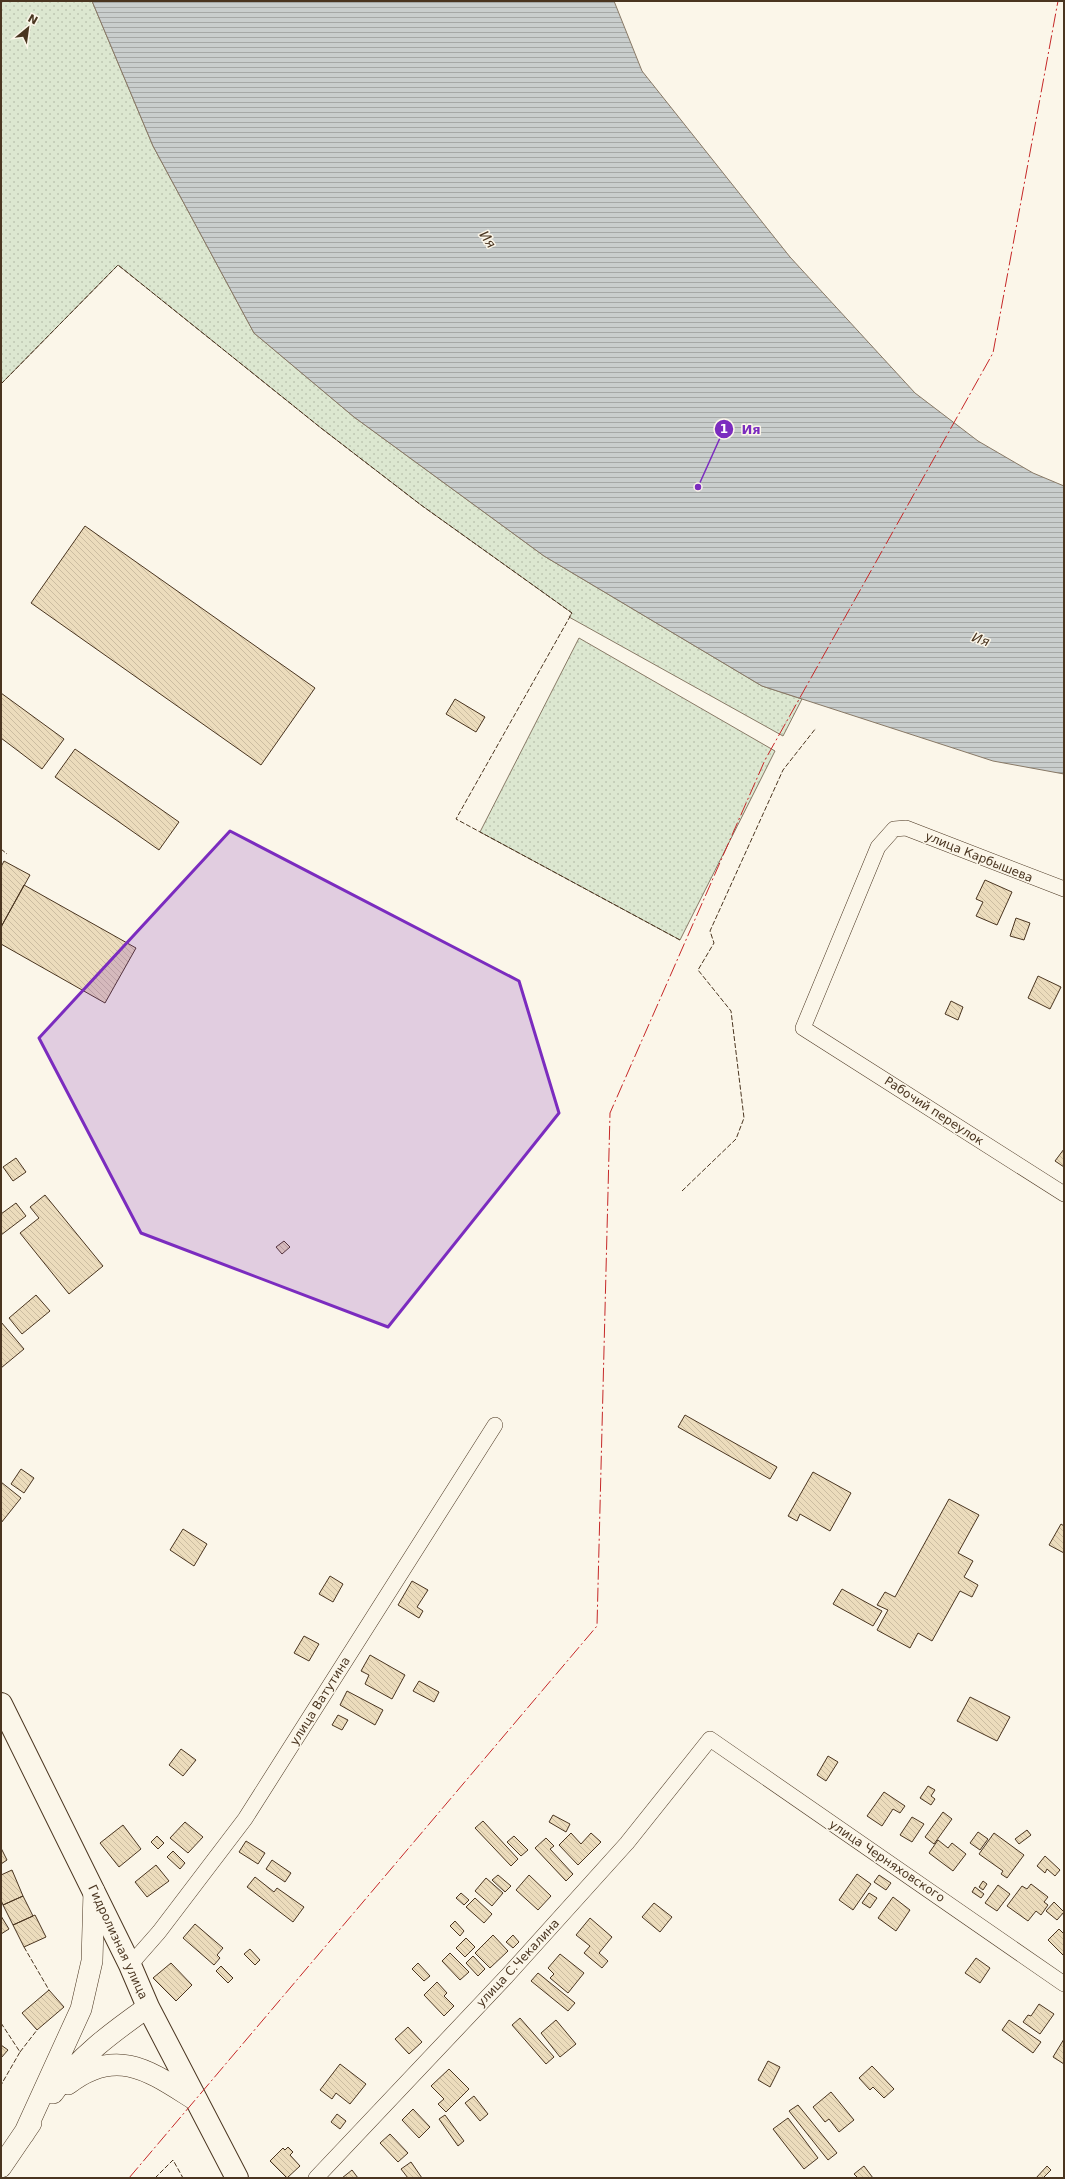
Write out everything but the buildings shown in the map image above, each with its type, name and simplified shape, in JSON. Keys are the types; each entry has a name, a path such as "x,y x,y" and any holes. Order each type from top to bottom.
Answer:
{"highway":[{"name":"Гидролизная улица","path":"1,1704 130,1965 148,2007 237,2178"}],"street":[{"name":"улица Карбышева","path":"803,1028 878,847 894,829 906,828 1064,889"},
{"name":"Рабочий переулок","path":"803,1028 1064,1194"},
{"name":"улица Ватутина","path":"130,1965 158,1932 245,1819 495,1425"},
{"name":"улица Черняховского","path":"710,1739 1064,1984"},
{"name":"улица С.Чекалина","path":"316,2178 507,1976 622,1849 710,1739"},
{"path":"24,2134 81,2009 92,1961 94,1891"},
{"path":"1,2167 47,2101 74,2067 124,2024 148,2007"},
{"path":"47,2101 72,2081 96,2068 115,2064 132,2066 152,2072 197,2101"}],"highlighted area":[{"path":"230,831 519,981 559,1113 388,1327 141,1233 39,1038"}],"green space":[{"path":"1,1 92,1 153,146 254,333 354,417 544,556 762,686 802,699 783,736 569,617 572,613 421,505 321,428 118,265 1,384"},
{"path":"579,638 775,751 680,940 480,832"}],"water":[{"path":"92,1 614,1 642,71 790,257 915,393 978,441 1033,473 1064,486 1064,774 993,761 762,686 544,556 354,417 254,333 153,146"}],"fence":[{"path":"1,384 118,265 321,428 421,505 572,613 456,819 680,940"},
{"path":"682,1191 736,1139 744,1118 731,1011 698,970 714,943 710,931 783,770 816,728"},
{"path":"1,849 7,854"},
{"path":"24,1947 49,1990"},
{"path":"1,2023 20,2052 1,2085"},
{"path":"20,2052 37,2030"},
{"path":"155,2178 173,2160 183,2178"}],"power":[{"path":"129,2178 597,1626 610,1113 765,760 993,353 1058,1"}],"place":[{"name":"Ия","path":"698,487"}]}
